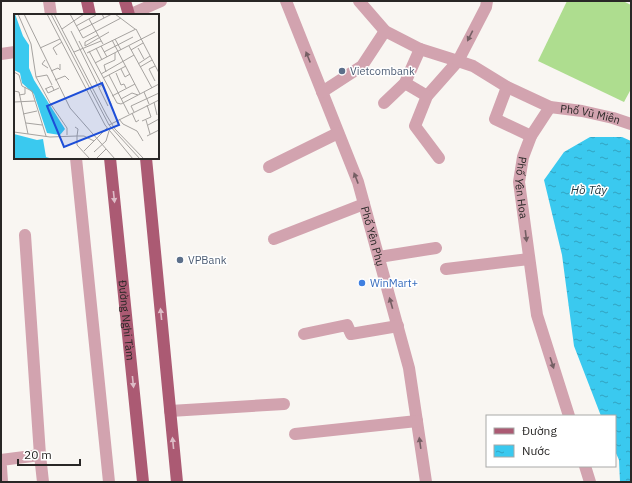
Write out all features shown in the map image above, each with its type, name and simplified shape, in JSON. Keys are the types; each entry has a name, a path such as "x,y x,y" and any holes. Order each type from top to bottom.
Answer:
{"main road":[{"path":"87,1 90,14"},
{"path":"126,1 129,14"},
{"name":"Đường Nghi Tàm","path":"110,159 143,482"},
{"path":"146,159 177,482"}],"street":[{"path":"49,1 51,14"},
{"path":"131,14 162,1"},
{"name":"Phố Yên Phụ","path":"286,1 358,182 409,368 426,482"},
{"path":"359,1 385,31 420,49 472,66 507,87 550,107"},
{"path":"440,158 415,126 427,96 458,61 486,7 487,1"},
{"path":"322,92 362,66 385,31"},
{"path":"384,103 405,83 420,49"},
{"path":"1,54 14,52"},
{"path":"405,83 427,96"},
{"path":"507,87 494,119 531,136"},
{"name":"Phố Vũ Miên","path":"550,107 582,111 631,124"},
{"name":"Phố Yên Hoa","path":"550,107 531,136 522,157 519,182 537,315 569,415"},
{"path":"269,166 338,133"},
{"path":"76,159 109,482"},
{"path":"274,239 364,204"},
{"path":"24,235 43,482"},
{"path":"379,257 436,248"},
{"path":"446,269 529,259"},
{"path":"304,334 347,325 351,334 398,326"},
{"path":"170,411 284,404"},
{"path":"295,434 417,421"},
{"path":"1,460 40,455"},
{"path":"1,467 2,482"},
{"path":"585,467 590,482"}],"green space":[{"path":"567,1 623,1 631,5 631,89 624,102 538,61"}],"water":[{"name":"Hồ Tây","path":"590,137 622,137 631,141 631,482 620,482 619,460 616,453 616,415 601,415 574,346 562,255 544,180 564,152"}],"place":[{"name":"Vietcombank","path":"342,71"},
{"name":"VPBank","path":"180,260"},
{"name":"WinMart+","path":"362,283"}]}
